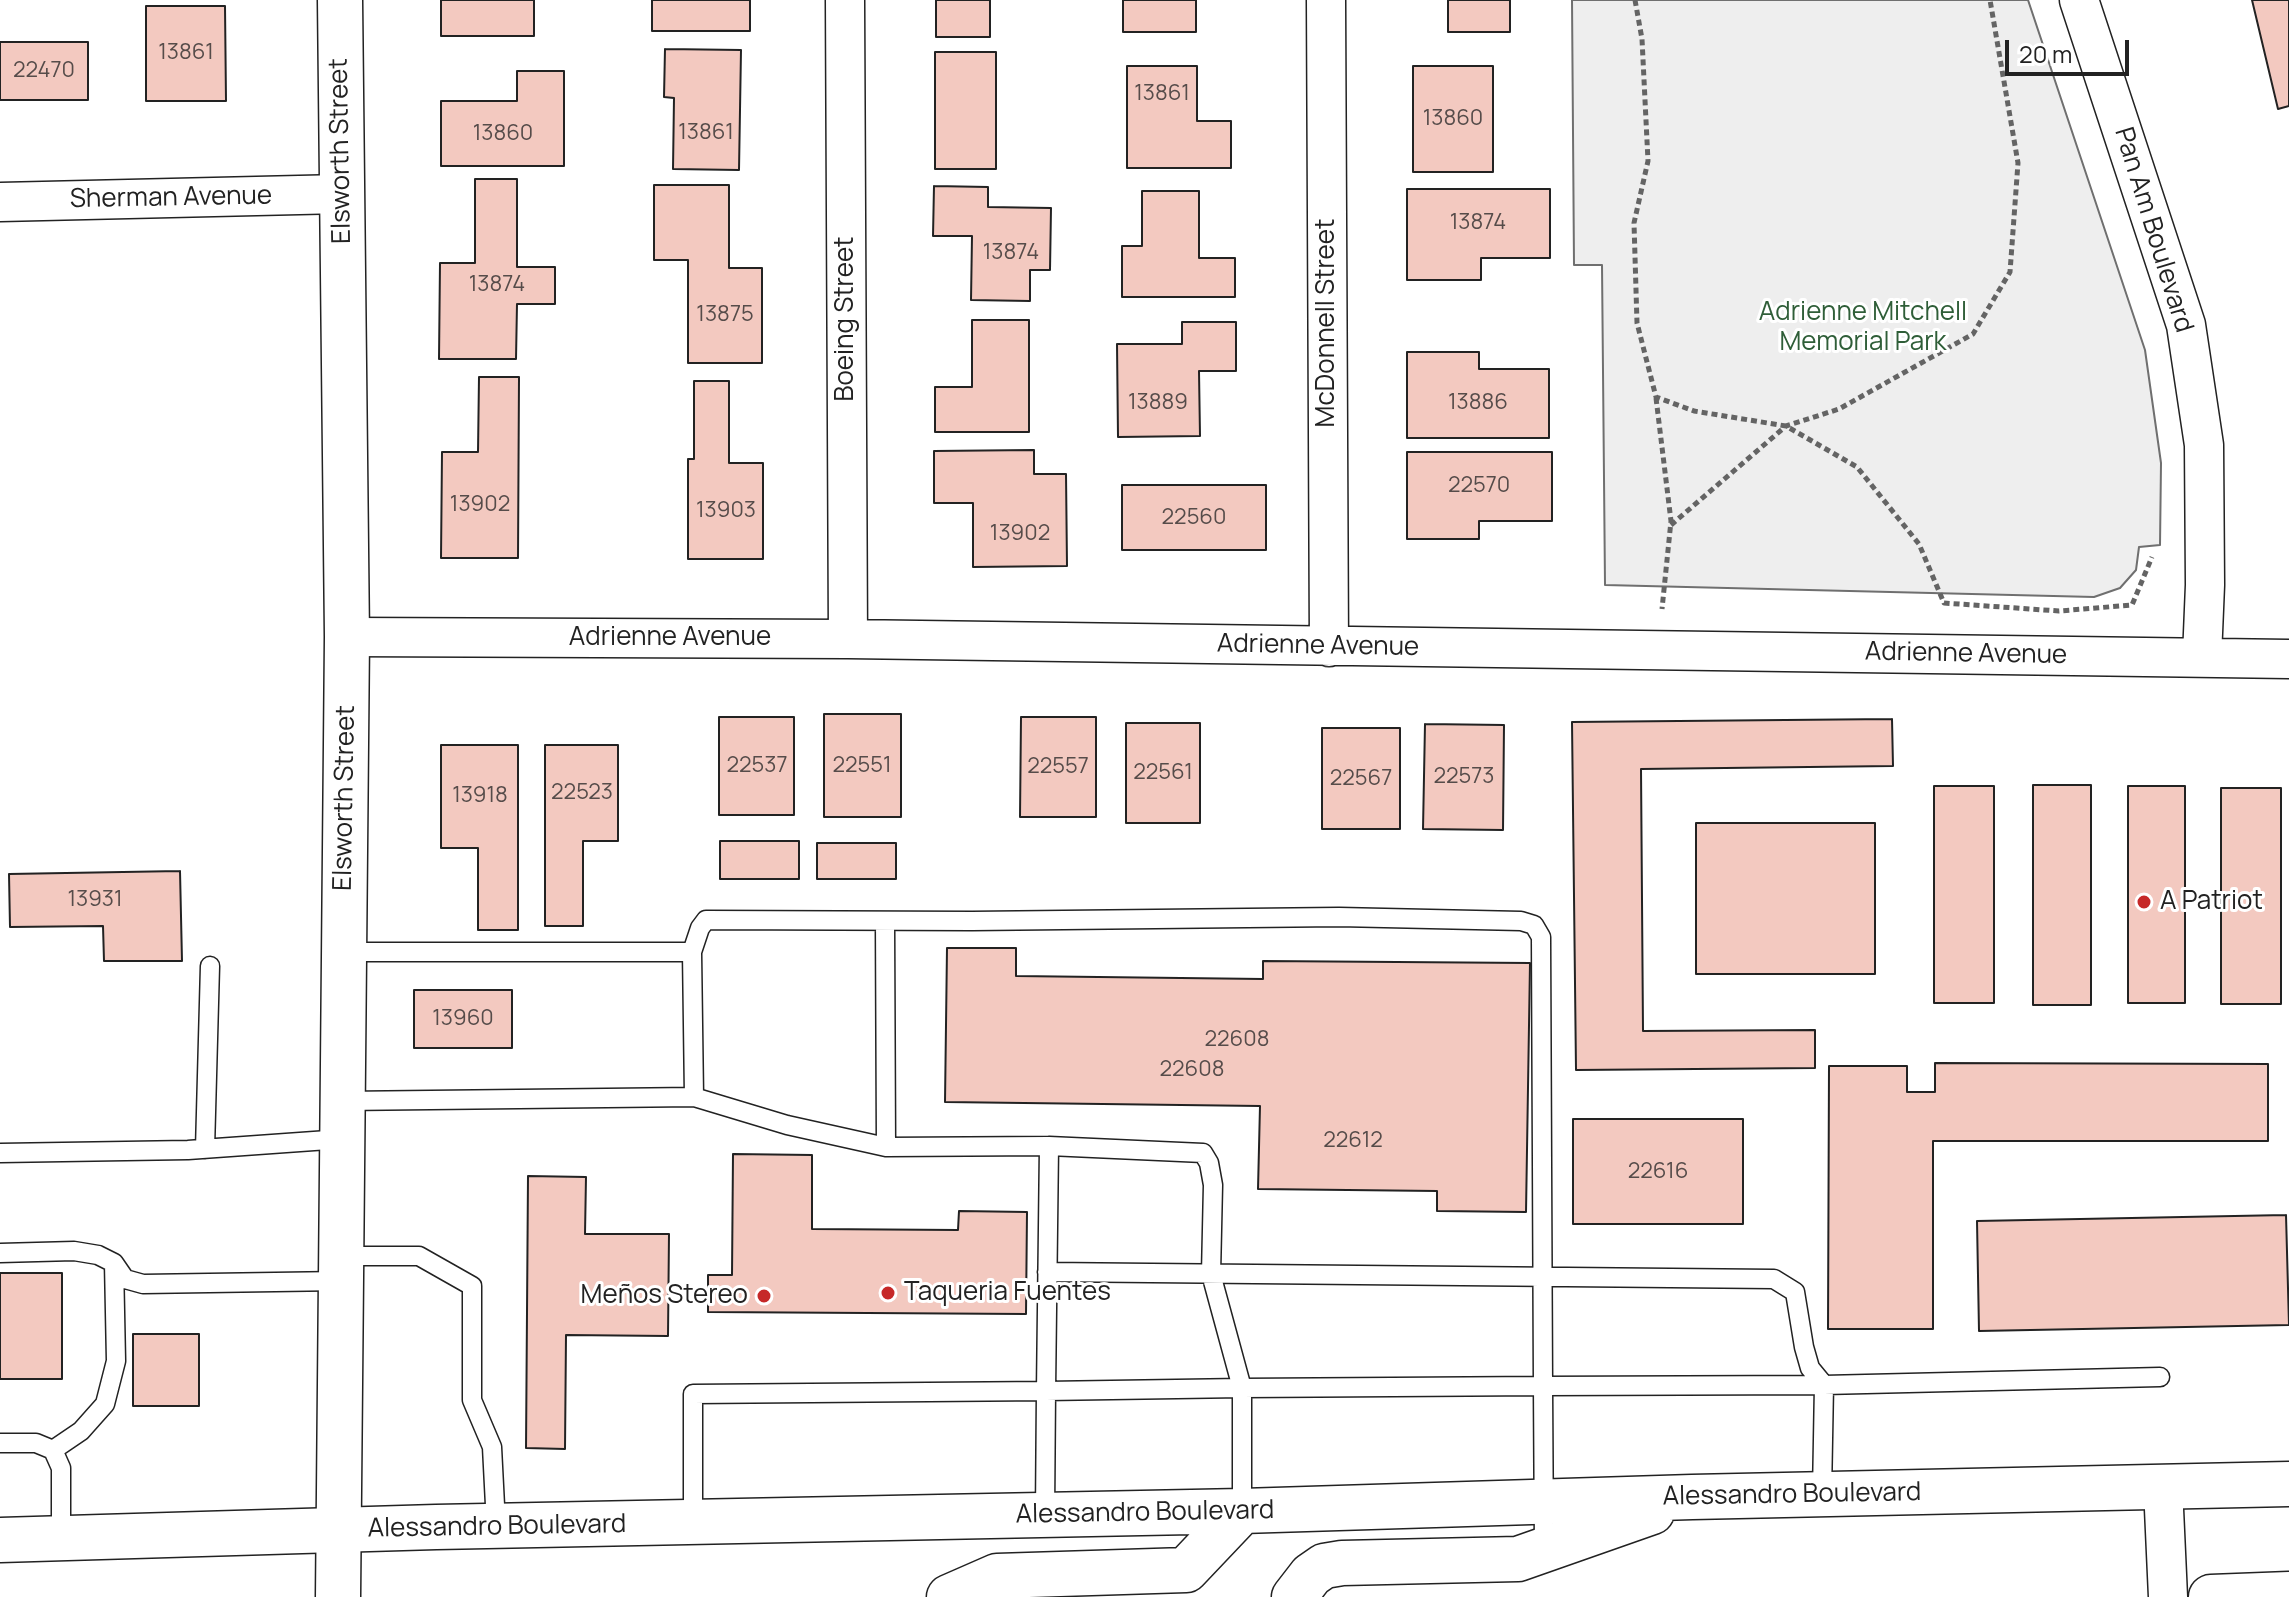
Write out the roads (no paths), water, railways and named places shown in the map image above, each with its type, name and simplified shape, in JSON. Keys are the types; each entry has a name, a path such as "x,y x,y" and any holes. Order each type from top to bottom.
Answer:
{"main road":[{"name":"Elsworth Street","path":"338,1597 347,637 340,0"},
{"name":"Alessandro Boulevard","path":"0,1540 496,1525 1242,1511 2289,1484"},
{"path":"1294,1597 1311,1575 1324,1566 1342,1563 1502,1561 1544,1551 1692,1497"},
{"path":"949,1597 997,1576 1186,1570 1242,1511"},
{"path":"2211,1597 2289,1594"}],"street":[{"name":"Boeing Street","path":"845,0 848,639"},
{"name":"McDonnell Street","path":"1326,0 1329,647"},
{"name":"Pan Am Boulevard","path":"2079,0 2186,325 2204,445 2202,657"},
{"name":"Sherman Avenue","path":"0,202 342,194"},
{"name":"Adrienne Avenue","path":"347,637 848,639 2289,659"},
{"path":"2163,1487 2168,1597"}],"lane":[{"path":"694,1097 692,952 706,920 1339,917 1521,921 1534,925 1541,937 1544,1551"},
{"path":"885,921 886,1147"},
{"path":"344,952 692,952"},
{"path":"205,1149 210,966"},
{"path":"0,1153 205,1149 342,1120 694,1097 787,1125 886,1147 1049,1146 1203,1153 1209,1163 1213,1185 1211,1274 1242,1388 1242,1511"},
{"path":"1045,1514 1049,1146"},
{"path":"0,1253 74,1251 98,1255 114,1263 125,1279 143,1284 341,1269 419,1256 472,1286 472,1400 492,1447 496,1525"},
{"path":"53,1450 81,1431 105,1404 116,1361 114,1263"},
{"path":"1047,1272 1774,1279 1795,1292 1810,1368 1824,1385 1822,1494"},
{"path":"693,1522 693,1394 1824,1385 2160,1377"},
{"path":"0,1443 36,1443 53,1450 61,1468 61,1539"}],"place":[{"name":"A Patriot","path":"2144,902"},
{"name":"Taqueria Fuentes","path":"888,1293"},
{"name":"Meños Stereo","path":"764,1296"}],"park label":[{"name":"Adrienne Mitchell Memorial Park","path":"1863,328"}]}
